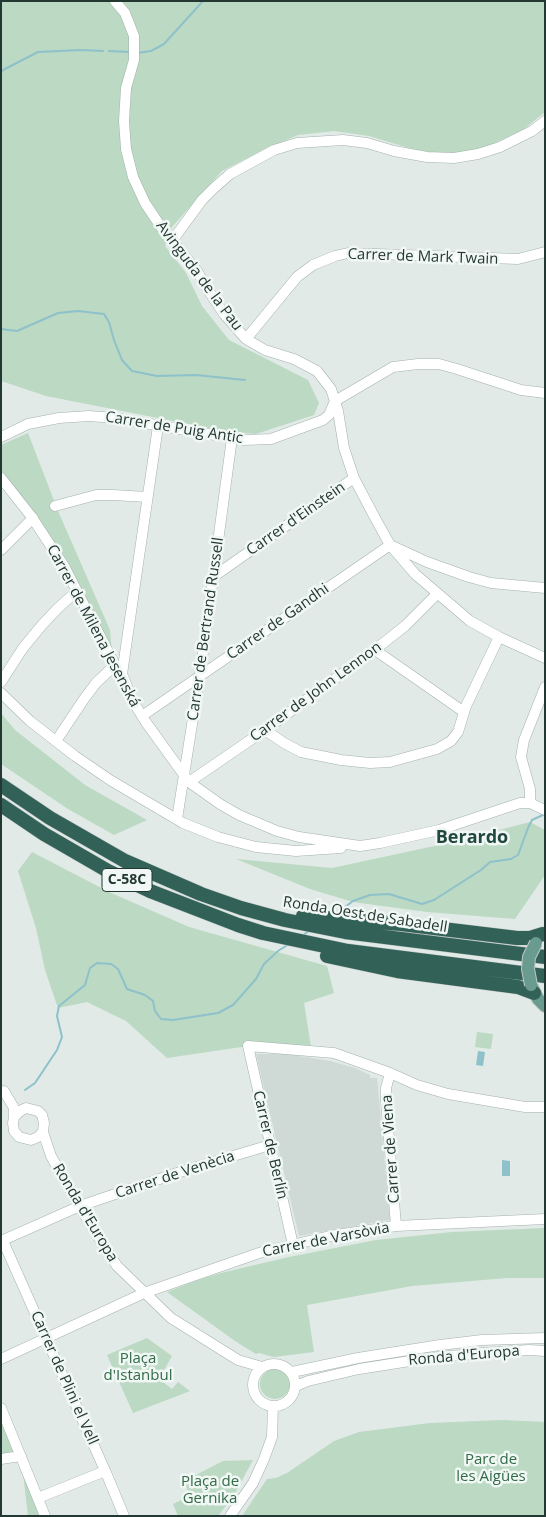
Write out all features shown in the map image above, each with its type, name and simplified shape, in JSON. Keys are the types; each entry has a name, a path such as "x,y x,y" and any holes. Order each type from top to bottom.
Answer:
{"highway":[{"name":"Ronda Oest de Sabadell","path":"1,785 50,818 124,861 201,894 285,920 345,932 545,957"},
{"name":"C-58C","path":"1,805 44,834 117,875 193,909 263,933 348,951 545,976"},
{"path":"260,912 401,924 517,938 541,937"},
{"path":"263,933 304,950 364,965 533,989"}],"main road":[{"path":"541,937 529,957 528,969 533,989 545,1006"}],"street":[{"name":"Avinguda de la Pau","path":"115,1 125,13 134,36 134,60 126,88 124,121 126,149 133,177 145,203 172,241 197,271 224,314 246,339 265,350 294,359 317,371 331,389 338,411 344,448 354,478 390,545 415,574 470,622 545,658"},
{"path":"172,241 202,200 214,188 230,174 274,150 297,143 343,140 367,143 427,158 454,158 478,154 500,147 532,131 545,120"},
{"name":"Carrer de Mark Twain","path":"246,339 297,278 313,264 335,256 348,253 518,259 545,252"},
{"path":"335,401 393,367 418,364 448,366 521,390 545,393"},
{"name":"Carrer de Puig Antic","path":"1,437 28,424 59,418 89,416 115,418 244,440 271,439 323,420 329,415 335,401"},
{"path":"122,674 158,426"},
{"name":"Carrer de Bertrand Russell","path":"177,819 187,779 232,438"},
{"name":"Carrer de Milena Jesenská","path":"1,478 33,518 64,566 122,674 134,703 187,779 205,794 239,815 277,831 299,838 360,846"},
{"name":"Carrer d'Einstein","path":"213,577 354,478"},
{"path":"56,506 96,495 147,497"},
{"path":"1,550 33,518"},
{"path":"390,545 427,562 491,583 545,588"},
{"name":"Carrer de Gandhi","path":"142,716 390,545"},
{"path":"415,574 427,562"},
{"path":"1,682 23,648 42,625 77,591"},
{"name":"Carrer de John Lennon","path":"187,779 265,730 375,650 405,626 437,594"},
{"path":"265,730 301,752 341,760 370,763 390,762 436,749 451,741 458,732 464,712 499,637"},
{"path":"375,650 464,712"},
{"path":"56,741 96,683 115,664"},
{"path":"530,803 530,790 521,757 524,740 545,686"},
{"path":"1,693 56,741 110,780 156,808 182,823 218,837 256,846 296,851 360,846 439,830 520,803 530,803 545,810"},
{"name":"Carrer de Berlín","path":"293,1244 248,1046 334,1053 390,1073"},
{"path":"390,1073 417,1086 448,1094 525,1107 545,1107"},
{"name":"Carrer de Viena","path":"390,1073 386,1088 386,1101 396,1226"},
{"name":"Ronda d'Europa","path":"2,1090 26,1108 38,1111 42,1115 44,1123 43,1132 51,1156 117,1266 171,1318 238,1360 262,1367 268,1364 281,1364 292,1372 358,1358 440,1345 482,1340 545,1338"},
{"name":"Ronda d'Europa","path":"2,1090 12,1104 14,1131 19,1137 31,1140 51,1156"},
{"path":"14,1117 20,1110 26,1108"},
{"path":"31,1140 43,1132"},
{"name":"Carrer de Venècia","path":"2,1241 80,1206 186,1170 270,1145"},
{"name":"Carrer de Varsòvia","path":"1,1359 144,1293 262,1252 293,1244 330,1236 396,1226 545,1219"},
{"name":"Carrer de Plini el Vell","path":"2,1241 124,1516"},
{"name":"Ronda d'Europa","path":"296,1386 308,1381 359,1369 429,1358 529,1350 545,1351"},
{"name":"Ronda d'Europa","path":"238,1360 253,1379 252,1385 256,1397 266,1405 273,1406"},
{"path":"253,1379 262,1367"},
{"path":"230,1516 253,1482 264,1459 272,1437 273,1406 286,1403 294,1392 296,1386 292,1372"},
{"path":"1,1408 46,1516"},
{"path":"1,1459 21,1456"},
{"path":"38,1498 106,1472"}],"shaded area":[{"path":"256,1054 287,1054 330,1061 355,1068 370,1075 370,1078 377,1078 390,1220 299,1236"}],"green space":[{"path":"1,1 545,1 545,112 524,129 484,148 441,155 369,136 334,131 298,135 222,171 172,227 165,246 186,273 202,306 229,340 308,380 319,403 314,415 256,434 224,431 46,396 1,381"},
{"path":"28,433 58,511 110,630 112,655 76,585 1,474 1,445"},
{"path":"1,713 15,730 85,785 147,820 114,835 68,809 1,764"},
{"path":"530,822 545,830 545,875 515,919 427,912 353,902 310,889 236,859 332,868 453,842"},
{"path":"32,852 109,892 189,927 327,966 334,993 304,1003 311,1047 248,1046 167,1058 126,1021 87,1002 58,1008 45,970 36,928 18,871"},
{"path":"477,1032 493,1034 491,1049 475,1047"},
{"path":"545,1228 545,1278 507,1278 412,1286 307,1305 314,1352 274,1357 256,1354 167,1292 221,1273 376,1240 452,1232"},
{"name":"Plaça d'Istanbul","path":"147,1338 172,1356 159,1379 172,1389 178,1382 190,1391 133,1413 107,1355"},
{"path":"275,1369 285,1374 290,1384 285,1394 275,1399 265,1394 260,1384 265,1374"},
{"path":"1,1408 21,1456 1,1459"},
{"name":"Parc de les Aigües","path":"503,1420 545,1422 545,1516 242,1516 267,1479 276,1478 287,1473 334,1441 359,1432 430,1423"},
{"path":"21,1458 45,1516 28,1516"},
{"name":"Plaça de Gernika","path":"253,1460 234,1495 218,1516 178,1516 173,1504 190,1496 184,1481 223,1461"}],"water":[{"path":"478,1051 485,1052 483,1066 476,1065"},
{"path":"502,1160 510,1161 510,1176 502,1176"}],"waterway":[{"path":"137,53 151,51 164,44 203,1"},
{"path":"1,73 3,70 38,52 103,51"},
{"path":"109,51 129,52"},
{"path":"1,329 17,331 58,313 78,311 104,314 109,322 122,360 132,371 157,376 196,375 245,380"},
{"path":"337,913 353,901 370,895 389,894 422,904 434,900 481,870 490,862 511,859 518,855 532,820 545,814"},
{"path":"302,936 310,930"},
{"path":"25,1090 35,1083 57,1050 62,1037 57,1016 59,1006 85,985 90,968 97,963 111,964 118,969 127,989 145,995 153,1001 155,1011 161,1019 173,1020 218,1013 233,1005 256,979 264,964 289,944"}],"district":[{"name":"Berardo","path":"472,838"}]}
